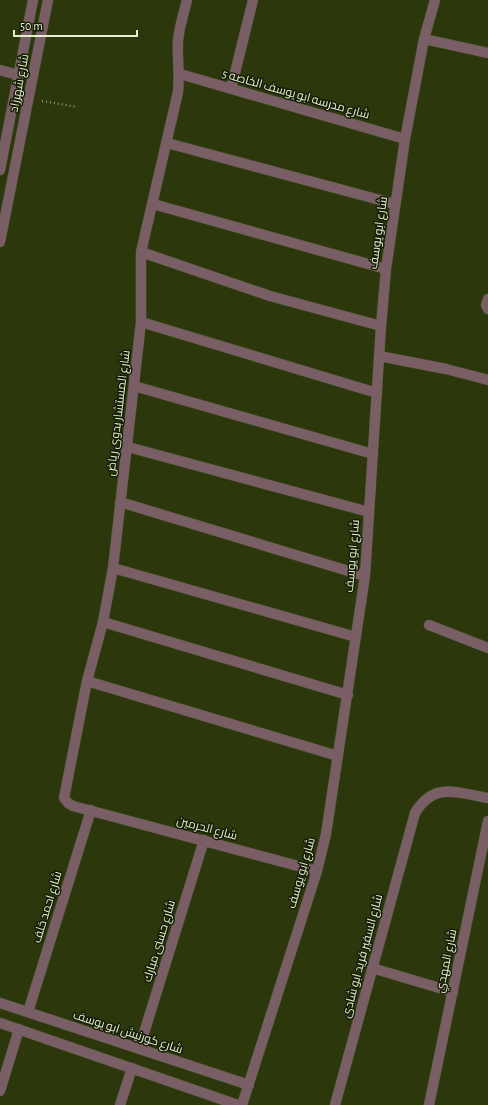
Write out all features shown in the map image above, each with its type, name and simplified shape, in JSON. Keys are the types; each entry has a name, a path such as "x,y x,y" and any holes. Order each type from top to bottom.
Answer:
{"street":[{"name":"شارع شهرزاد","path":"0,170 1,156 33,0"},
{"name":"شارع شهرزاد","path":"0,242 48,0"},
{"name":"شارع المستشار بدوى رياض","path":"91,810 73,806 64,798 88,681 103,622 113,568 128,447 141,322 141,252 167,143 180,74 178,39 187,0"},
{"path":"231,88 253,0"},
{"name":"شارع ابو يوسف","path":"242,1105 317,871 326,834 365,576 386,269 405,139 424,40 435,0"},
{"path":"424,40 488,53"},
{"path":"0,70 18,76"},
{"name":"شارع مدرسه ابو يوسف الخاصه 5","path":"180,74 405,139"},
{"path":"167,143 395,204"},
{"path":"153,204 386,269"},
{"path":"141,252 270,296 381,326"},
{"path":"488,299 486,305 488,309"},
{"path":"141,322 377,393"},
{"path":"379,356 446,369 488,380"},
{"path":"134,386 373,454"},
{"path":"128,447 369,512"},
{"path":"120,502 365,576"},
{"path":"113,568 356,637"},
{"path":"103,622 348,695"},
{"path":"429,625 488,648"},
{"path":"88,681 338,756"},
{"name":"شارع السفير فريد ابو شادى","path":"335,1105 415,813 421,802 431,794 444,791 488,798"},
{"name":"شارع الحرمين","path":"91,810 317,871"},
{"name":"شارع احمد خلف","path":"28,1012 91,810"},
{"name":"شارع المهدي","path":"429,1105 488,821"},
{"name":"شارع حسنى مبارك","path":"139,1049 204,840"},
{"path":"372,968 453,992"},
{"name":"شارع كورنيش ابو يوسف","path":"0,1003 249,1085"},
{"path":"0,1023 238,1105"},
{"path":"0,1091 19,1029"},
{"path":"120,1105 132,1068"}],"path":[{"path":"29,99 77,107"}]}
